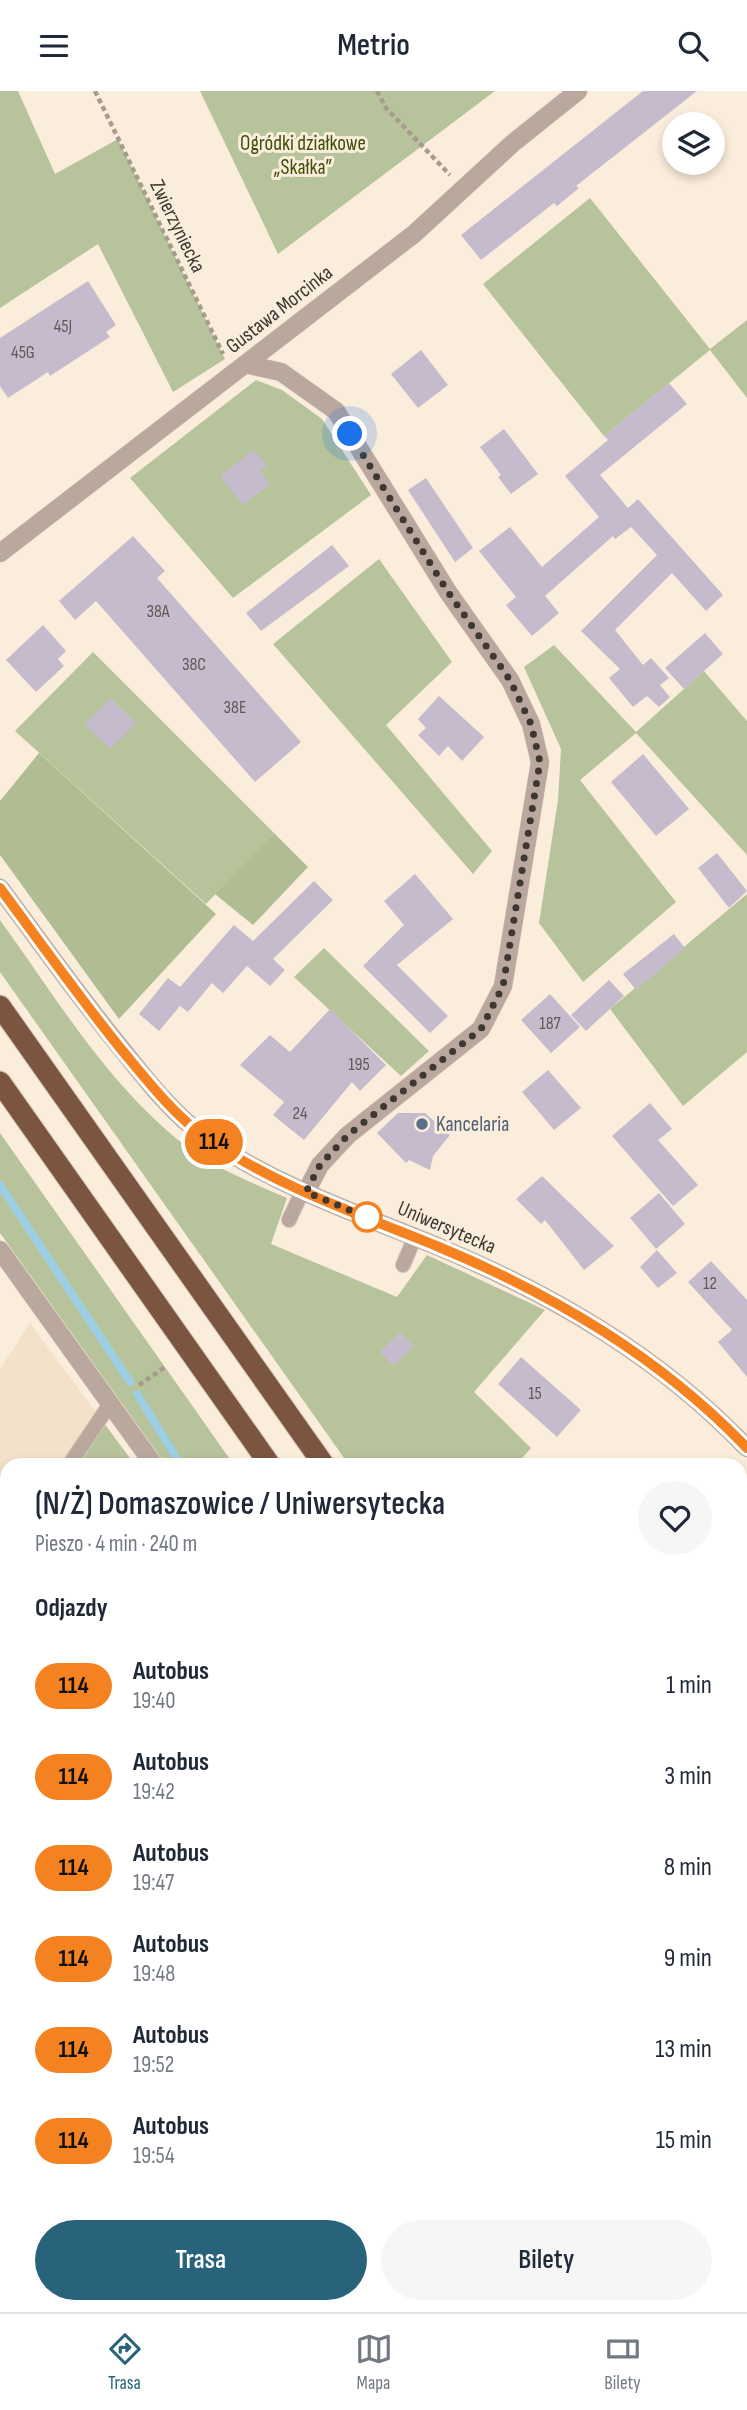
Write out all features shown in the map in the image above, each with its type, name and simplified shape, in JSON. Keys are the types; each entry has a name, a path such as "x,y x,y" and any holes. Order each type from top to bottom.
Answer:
{"highway":[{"path":"0,1006 319,1458"},
{"path":"0,1082 265,1458"}],"street":[{"name":"Gustawa Morcinka","path":"0,553 414,234 513,143 578,91"},
{"path":"239,369 281,372 336,411 448,592 510,680 531,724 540,762 503,986 481,1029 348,1135 320,1165 304,1191"},
{"name":"Uniwersytecka","path":"0,888 108,1033 178,1113 204,1136 239,1158 304,1191 520,1283 620,1340 676,1382 747,1448"},
{"path":"0,1250 149,1458"}],"lane":[{"path":"289,1220 304,1191"},
{"path":"403,1265 415,1237"},
{"path":"74,1458 110,1404"}],"path":[{"name":"Zwierzyniecka","path":"95,91 239,369"},
{"path":"377,91 386,108 463,189"},
{"path":"139,1385 165,1367"}],"shaded area":[{"path":"30,1323 101,1419 74,1458 0,1458 0,1369"}],"green space":[{"path":"0,91 18,91 55,174 118,139 225,359 173,392 98,244 0,308"},
{"name":"Ogródki działkowe „Skałka”","path":"200,91 495,91 278,254"},
{"path":"590,198 710,349 747,320 747,398 710,350 604,436 483,284"},
{"path":"256,380 282,390 322,419 371,495 233,598 130,478"},
{"path":"379,559 452,662 386,725 492,851 473,874 273,644"},
{"path":"554,645 636,732 704,671 747,721 747,855 636,733 580,780 676,902 583,982 539,923 558,800 561,749 524,667"},
{"path":"93,652 274,833 206,904 15,731"},
{"path":"39,753 216,914 119,1019 0,855 0,801"},
{"path":"274,833 308,867 253,925 215,894"},
{"path":"747,894 747,1052 683,1106 610,1009"},
{"path":"0,920 86,1041 133,1097 159,1123 210,1162 287,1198 271,1244 397,1297 427,1255 545,1310 474,1392 531,1448 522,1458 344,1458 0,972"},
{"path":"324,948 429,1051 401,1076 294,977"},
{"path":"0,1133 229,1458 161,1458 0,1233"},
{"path":"101,1419 130,1458 74,1458"}],"building":[{"path":"643,91 697,91 670,112 662,112 662,118 576,186 579,188 557,206 554,203 481,260 461,235"},
{"path":"88,281 116,325 106,332 110,337 50,376 48,372 8,398 0,386 0,338"},
{"path":"421,350 448,385 418,408 391,374"},
{"path":"669,383 687,404 600,475 628,508 638,499 723,595 706,611 672,573 615,630 643,665 651,658 669,678 660,685 670,697 659,707 647,696 633,707 609,678 620,669 581,631 657,555 631,527 615,539 613,536 545,596 559,613 532,636 506,605 516,597 479,551 510,527 542,567 599,517 565,476 608,440 604,436"},
{"path":"504,429 538,474 511,494 498,477 501,475 480,447"},
{"path":"254,450 267,466 260,471 270,484 243,505 220,476"},
{"path":"426,478 473,548 455,562 408,490"},
{"path":"133,536 165,571 157,578 301,742 255,782 96,601 75,620 59,601"},
{"path":"332,545 349,566 261,631 246,613"},
{"path":"43,625 66,651 58,659 64,666 36,692 6,660"},
{"path":"705,633 723,654 684,689 665,668"},
{"path":"439,696 484,737 462,761 448,746 439,756 418,735 426,728 418,719"},
{"path":"111,698 136,723 110,749 85,724"},
{"path":"643,754 689,809 656,836 611,782"},
{"path":"717,853 747,891 729,908 698,868"},
{"path":"415,874 453,919 397,965 448,1016 430,1033 363,966 404,925 384,901"},
{"path":"314,881 333,900 273,959 285,970 270,986 247,966 223,993 212,983 188,1012 180,1006 159,1031 139,1014 168,978 180,987 234,925 253,941"},
{"path":"674,934 685,948 636,990 623,974"},
{"path":"609,980 624,996 586,1031 571,1015"},
{"path":"550,994 580,1027 551,1053 521,1020"},
{"path":"330,1009 386,1065 360,1091 352,1082 304,1140 273,1115 284,1102 240,1065 270,1035 290,1052"},
{"path":"548,1070 581,1108 554,1130 522,1092"},
{"path":"650,1103 672,1129 658,1140 698,1185 673,1206 612,1136"},
{"path":"398,1113 425,1113 450,1135 433,1156 430,1170 409,1160 406,1163 377,1133"},
{"path":"542,1176 614,1246 584,1270 545,1220 541,1224 516,1199"},
{"path":"659,1193 685,1224 656,1249 630,1218"},
{"path":"657,1250 677,1273 658,1288 640,1267"},
{"path":"711,1261 747,1300 747,1377 718,1342 732,1330 688,1282"},
{"path":"400,1332 414,1346 394,1366 380,1352"},
{"path":"521,1357 581,1410 557,1437 498,1384"}],"waterway":[{"path":"0,1185 130,1382"},
{"path":"137,1394 177,1458"}],"bus line":[{"name":"114","path":"0,888 108,1033 145,1078 204,1136 239,1158 306,1192 504,1276 587,1320 620,1340 676,1382 722,1421 747,1448"}],"place":[{"name":"Kancelaria","path":"422,1124"}],"route":[{"path":"350,434 448,592 510,680 531,724 540,762 503,986 481,1029 348,1135 320,1165 306,1192 371,1219 367,1217"}]}
